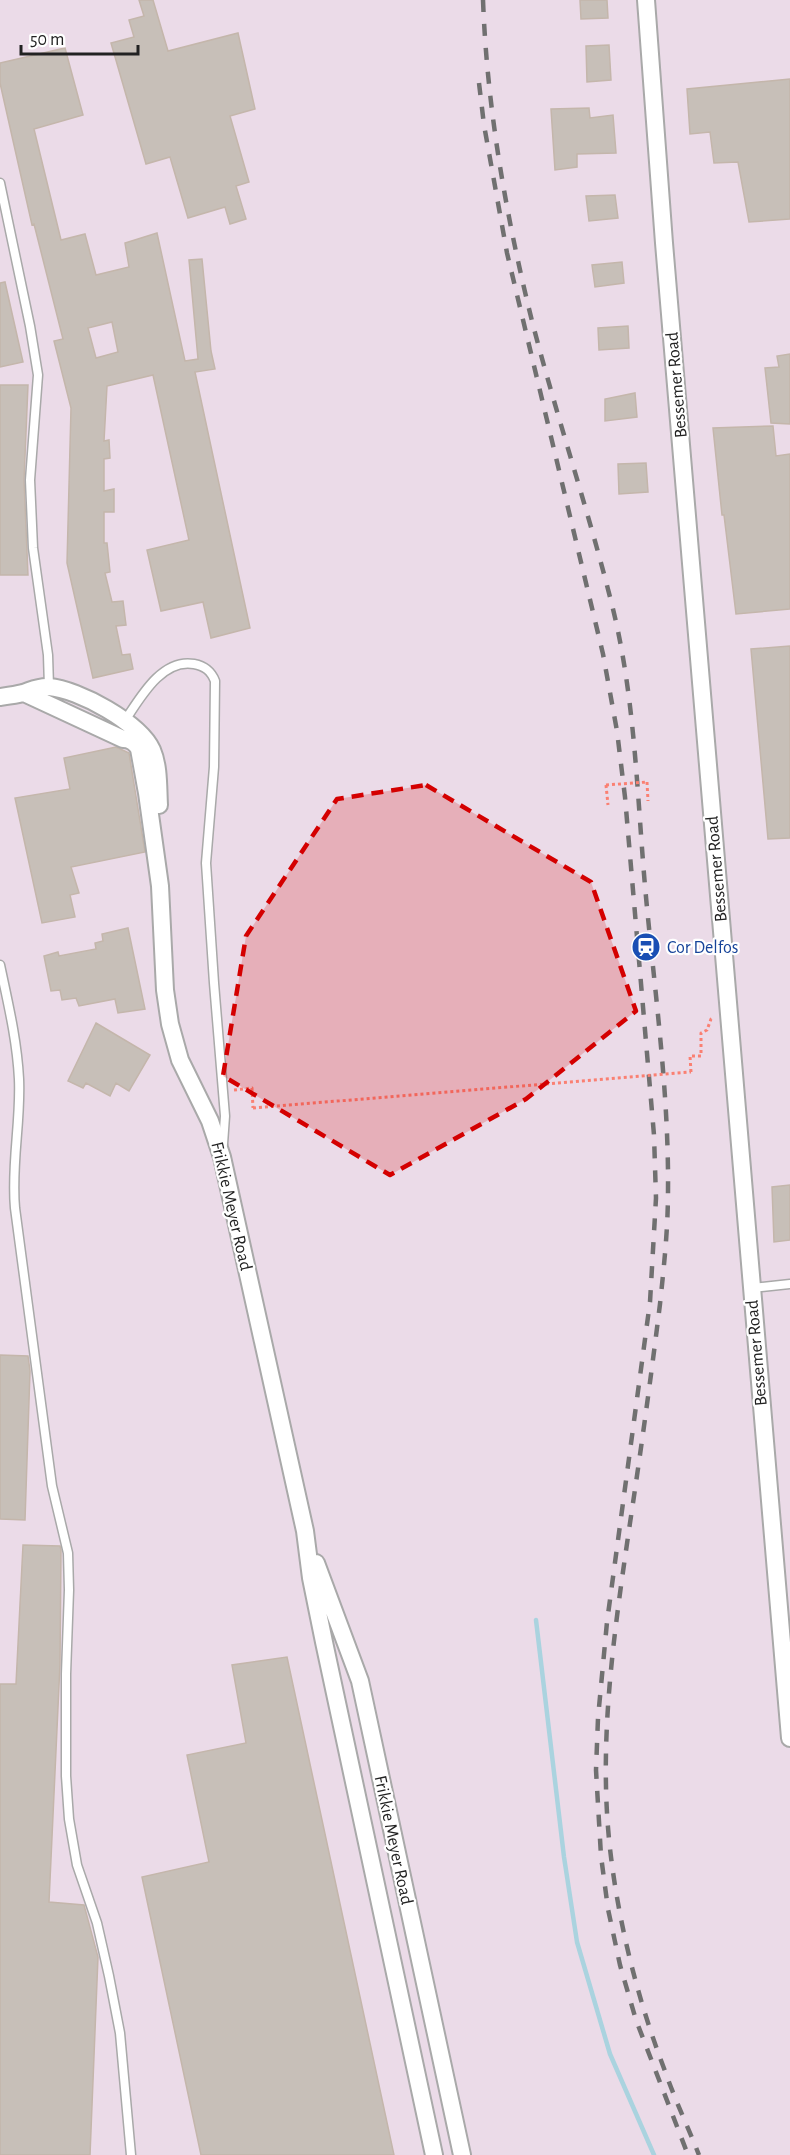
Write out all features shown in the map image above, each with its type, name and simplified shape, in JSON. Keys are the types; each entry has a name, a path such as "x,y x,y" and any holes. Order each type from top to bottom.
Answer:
{"street":[{"name":"Bessemer Road","path":"646,0 665,255 790,1738"},
{"path":"0,698 24,693 47,694 120,728"},
{"name":"Frikkie Meyer Road","path":"120,728 139,749 147,793 160,886 165,990 170,1024 180,1060 210,1121 222,1157 305,1531 311,1578 324,1642 434,2155"},
{"name":"Frikkie Meyer Road","path":"305,1531 360,1681 462,2155"}],"lane":[{"path":"0,183 38,375 30,480 33,548 48,655 47,694"},
{"path":"120,728 153,682 173,667 193,664 204,667 213,676 215,681 213,767 206,863 225,1116 222,1157"},
{"path":"0,965 12,1022 19,1080 13,1174 15,1208 52,1486 68,1553 66,1776 69,1819 77,1864 97,1923 110,1976 120,2033 131,2155"},
{"path":"751,1288 790,1284"}],"path":[{"path":"608,804 606,785 647,782 648,801"},
{"path":"223,1091 252,1088 253,1108 691,1072 690,1056 701,1056 701,1033"}],"highlighted area":[{"path":"426,785 591,882 636,1011 526,1099 390,1175 223,1076 246,936 337,799"}],"shaded area":[{"path":"0,0 790,0 790,2155 0,2155"}],"building":[{"path":"139,0 153,0 168,51 238,33 255,109 230,116 249,182 236,186 246,219 230,224 225,207 188,218 170,157 146,164 111,43 134,37 129,20 144,16"},
{"path":"580,0 607,0 608,18 581,19"},
{"path":"609,45 611,80 587,82 586,46"},
{"path":"65,48 83,115 34,129 61,240 85,234 96,275 129,267 125,243 157,233 185,361 198,359 189,260 202,259 211,351 215,369 195,372 250,628 211,638 203,602 161,611 147,550 189,540 153,375 107,386 104,441 109,440 110,458 104,459 104,491 114,489 114,512 104,512 104,543 107,543 110,572 105,573 112,602 123,601 126,625 116,626 122,655 130,654 133,669 93,678 67,563 71,408 54,341 63,339 34,224 32,225 0,83 0,63","holes":["112,322 118,352 96,358 88,328"]},
{"path":"790,79 790,219 749,222 738,162 714,163 710,132 690,134 687,89"},
{"path":"589,108 590,118 613,115 616,153 577,154 577,167 555,170 551,109"},
{"path":"615,195 618,218 589,221 586,196"},
{"path":"622,262 624,283 595,287 592,265"},
{"path":"5,282 23,362 0,367 0,283"},
{"path":"628,326 629,348 599,350 598,328"},
{"path":"790,354 790,424 771,423 765,368 779,367 777,356"},
{"path":"0,385 28,385 24,480 28,575 0,575"},
{"path":"635,393 637,417 605,421 605,399"},
{"path":"773,426 776,456 790,454 790,609 736,614 713,428"},
{"path":"646,463 648,492 619,494 618,464"},
{"path":"790,646 790,838 768,839 751,649"},
{"path":"116,747 129,753 145,852 71,867 79,893 70,895 75,917 42,923 15,798 70,789 64,758"},
{"path":"128,928 145,1009 118,1013 115,999 79,1006 76,998 62,1000 60,990 51,991 44,956 58,952 59,956 96,949 95,943 103,941 102,934"},
{"path":"96,1023 150,1055 129,1091 116,1083 110,1096 86,1083 83,1088 68,1081"},
{"path":"790,1185 790,1240 774,1242 772,1187"},
{"path":"0,1355 28,1356 30,1371 25,1520 0,1519"},
{"path":"23,1545 60,1546 61,1550 60,1664 49,1902 84,1905 98,1957 90,2155 0,2155 0,1684 16,1684"},
{"path":"287,1657 394,2155 201,2155 142,1877 209,1862 187,1755 246,1743 232,1665"}],"waterway":[{"path":"536,1620 564,1857 577,1942 610,2054 654,2155"}],"railway":[{"path":"483,0 493,121 514,242 532,321 613,609 631,712 664,1077 668,1205 660,1304 613,1648 607,1732 607,1815 620,1912 639,1993 669,2082 699,2155"},
{"path":"479,83 484,125 507,253 603,654 617,731 625,797 654,1135 656,1198 650,1302 607,1622 598,1718 596,1770 601,1856 608,1909 620,1965 636,2020 688,2155"}],"place":[{"name":"Cor Delfos","path":"646,947"}]}
